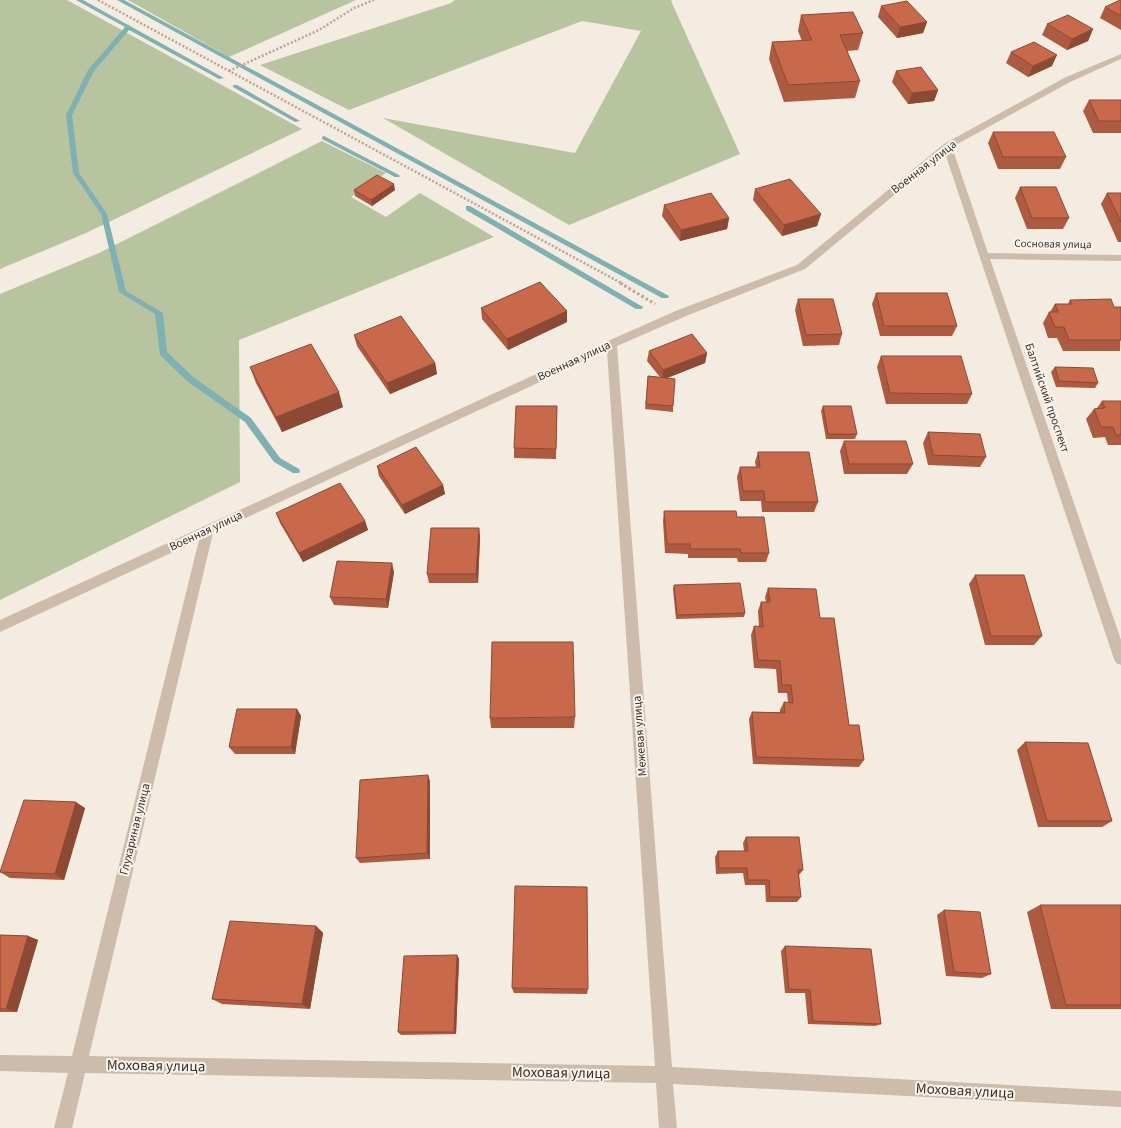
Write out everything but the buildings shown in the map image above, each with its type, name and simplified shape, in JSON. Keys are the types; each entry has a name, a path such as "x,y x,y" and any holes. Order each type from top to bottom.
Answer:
{"street":[{"name":"Военная улица","path":"0,626 612,344 801,267 947,146 1068,80 1121,56"},
{"name":"Балтийский проспект","path":"947,146 1121,659"},
{"name":"Сосновая улица","path":"985,256 1121,258"},
{"name":"Межевая улица","path":"612,344 668,1128"},
{"name":"Глухариная улица","path":"63,1128 208,530"},
{"name":"Моховая улица","path":"0,1063 665,1075 1121,1099"}],"path":[{"path":"98,0 491,211 642,295 673,318"},
{"path":"228,71 319,30 354,8 374,0"}],"green space":[{"path":"0,0 67,0 302,129 86,233 0,269"},
{"path":"128,0 356,0 229,57"},
{"path":"455,0 672,0 740,154 569,225 383,118 575,153 641,31 582,21 349,110 260,65 451,3"},
{"path":"322,141 386,173 351,197 386,217 420,193 494,237 239,340 240,482 0,600 0,294 99,253"}],"waterway":[{"path":"79,0 221,78"},
{"path":"120,0 665,296"},
{"path":"128,27 91,70 69,115 76,173 104,214 123,292 159,313 163,353 190,379 248,420 277,460 296,471"},
{"path":"235,86 297,121"},
{"path":"324,138 397,176"},
{"path":"468,208 639,307"}]}
